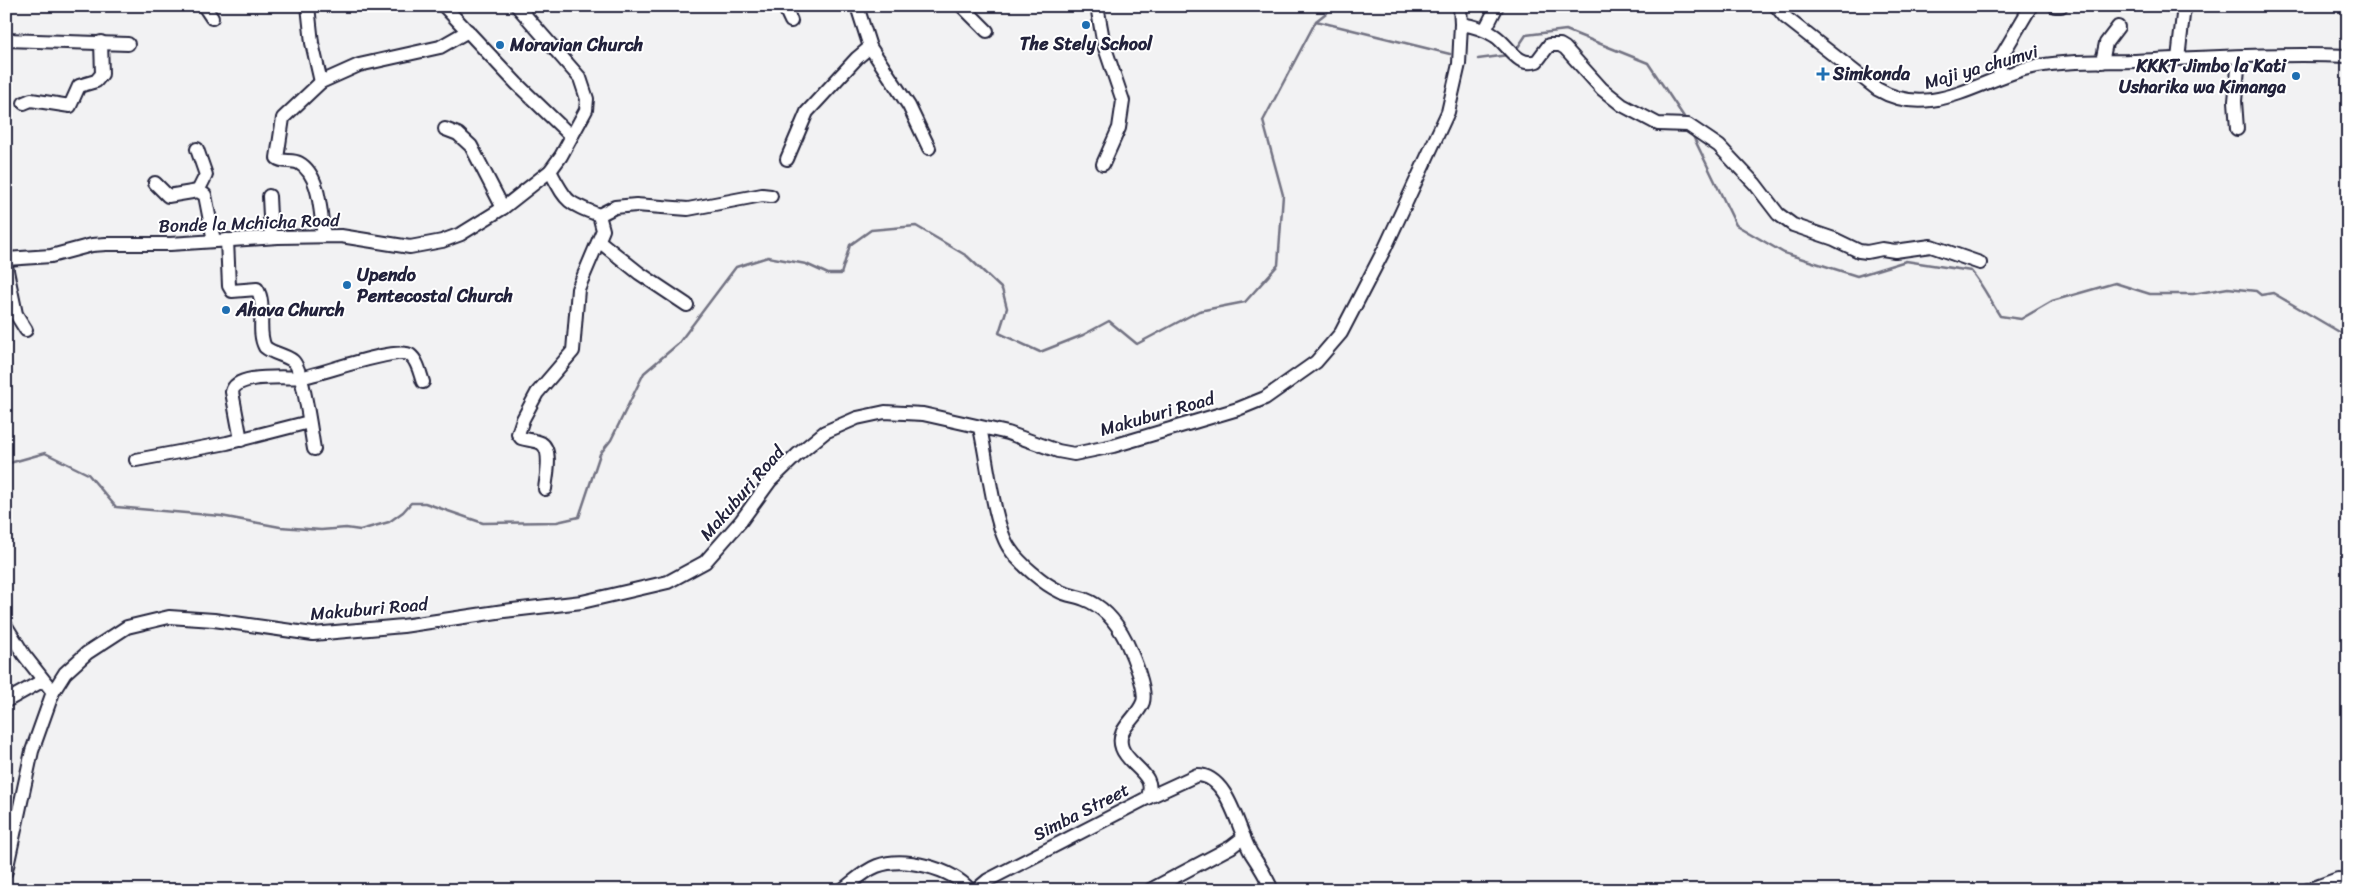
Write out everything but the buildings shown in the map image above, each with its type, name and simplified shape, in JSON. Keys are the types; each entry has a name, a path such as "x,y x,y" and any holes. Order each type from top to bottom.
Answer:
{"street":[{"path":"204,6 212,18"},
{"path":"308,6 310,36 321,82"},
{"path":"444,6 516,84 571,136"},
{"name":"Bonde la Mchicha Road","path":"6,259 51,256 92,245 106,244 170,244 220,240 341,236 397,246 426,245 461,234 503,208 550,171 586,110 585,88 580,78 518,6"},
{"path":"784,6 791,21"},
{"path":"857,6 870,47 909,106 929,148"},
{"path":"962,6 987,31"},
{"path":"1098,6 1104,45 1123,101 1120,128 1103,164"},
{"name":"Makuburi Road","path":"6,872 32,751 53,692 65,673 87,653 127,627 149,620 169,617 214,620 313,634 403,626 504,610 582,602 668,582 705,562 741,521 770,481 797,455 825,432 857,418 885,412 923,414 1008,434 1058,452 1074,454 1113,446 1238,409 1265,398 1316,362 1341,333 1393,230 1448,112 1459,64 1460,6"},
{"path":"1485,30 1497,6"},
{"name":"Maji ya chumvi","path":"1776,6 1815,40 1877,89 1891,97 1912,102 1939,100 1999,76 2046,65 2178,59 2348,56"},
{"path":"1999,76 2002,57 2031,6"},
{"path":"2055,6 2061,6"},
{"path":"2178,59 2184,6"},
{"path":"1461,24 1485,30 1496,37 1513,55 1523,62 1537,61 1549,45 1560,45 1573,55 1602,89 1622,105 1658,124 1694,128 1724,151 1778,214 1793,225 1834,238 1859,251 1866,252 1882,248 1895,251 1931,246 1980,263"},
{"path":"2102,62 2106,43 2118,27"},
{"path":"324,236 313,176 298,162 279,160 277,158 283,118 321,82 359,65 446,45 468,32"},
{"path":"6,40 128,44"},
{"path":"24,103 31,100 70,106 79,86 96,81 102,74 101,42"},
{"path":"787,159 807,112 857,58 870,47"},
{"path":"2237,129 2234,101 2239,58"},
{"path":"445,129 458,134 471,146 503,208"},
{"path":"197,149 206,175 198,191"},
{"path":"550,171 565,199 572,205 599,215 615,208 636,205 688,209 762,194 772,196"},
{"path":"155,183 168,196 198,191 205,195 220,240 229,286 232,291 253,288 259,292 261,333 264,347 293,360 301,377 314,449"},
{"path":"269,196 271,238"},
{"path":"545,489 547,461 545,447 542,443 521,438 518,434 523,419 537,393 573,351 578,289 604,230 599,215"},
{"path":"599,241 639,274 687,305"},
{"path":"6,266 16,314 26,330"},
{"path":"241,440 232,392 235,385 272,377 301,377 351,366 379,356 402,353 408,354 414,360 423,382"},
{"path":"136,460 241,440 309,422"},
{"name":"Simba Street","path":"976,890 988,880 1147,798 1150,792 1149,780 1122,750 1121,745 1122,731 1133,719 1143,702 1142,687 1136,664 1125,639 1106,612 1093,604 1059,592 1013,554 1003,538 980,428"},
{"path":"6,626 42,681 53,692"},
{"path":"6,700 42,681"},
{"path":"1147,798 1197,775 1206,775 1219,784 1238,819 1251,853 1263,868 1272,890"},
{"path":"1150,890 1231,847 1244,837"},
{"path":"842,890 879,866 909,864 945,870 970,890"},
{"path":"2308,890 2338,879"}],"waterway":[{"path":"6,464 45,453 88,474 116,507 221,516 280,527 360,530 389,522 403,512 411,503 425,503 483,523 557,522 579,517 600,454 611,440 644,373 678,344 736,267 768,257 806,264 828,274 841,274 850,245 871,230 916,226 967,256 1002,289 1007,308 999,333 1040,352 1083,335 1109,321 1137,344 1199,311 1245,302 1278,265 1283,195 1263,121 1316,21 1335,6"},
{"path":"1316,21 1450,54"},
{"path":"1516,50 1526,35 1566,30 1648,63 1686,120"},
{"path":"1478,59 1508,55"},
{"path":"1692,134 1736,225 1784,253 1857,276 1906,261 1971,271 2000,316 2021,319 2052,301 2115,283 2150,294 2193,294 2228,288 2256,291 2261,295 2273,293 2348,337"}],"place":[{"name":"The Stely School","path":"1086,25"},
{"name":"Moravian Church","path":"500,45"},
{"name":"Simkonda","path":"1823,74"},
{"name":"KKKT Jimbo la Kati Usharika wa Kimanga","path":"2296,76"},
{"name":"Upendo Pentecostal Church","path":"347,285"},
{"name":"Ahava Church","path":"226,310"}]}
